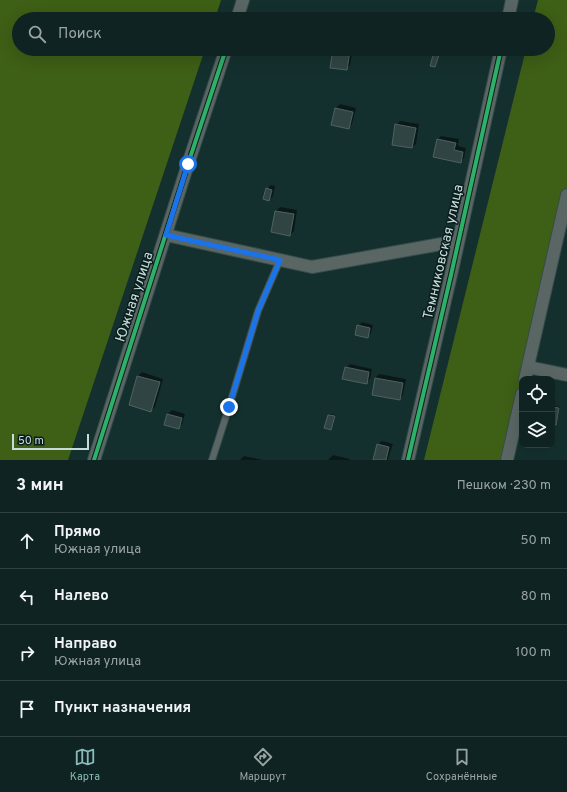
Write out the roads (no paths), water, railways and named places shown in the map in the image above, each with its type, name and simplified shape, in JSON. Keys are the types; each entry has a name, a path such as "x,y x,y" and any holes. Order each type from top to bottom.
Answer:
{"street":[{"path":"239,12 243,0"},
{"path":"509,12 512,0"},
{"name":"Южная улица","path":"94,460 224,56"},
{"name":"Темниковская улица","path":"408,460 499,56"},
{"path":"567,195 527,373 567,375"},
{"path":"166,235 312,267 458,240"},
{"path":"507,460 519,407"}],"lane":[{"path":"212,460 258,311 280,260"}]}
